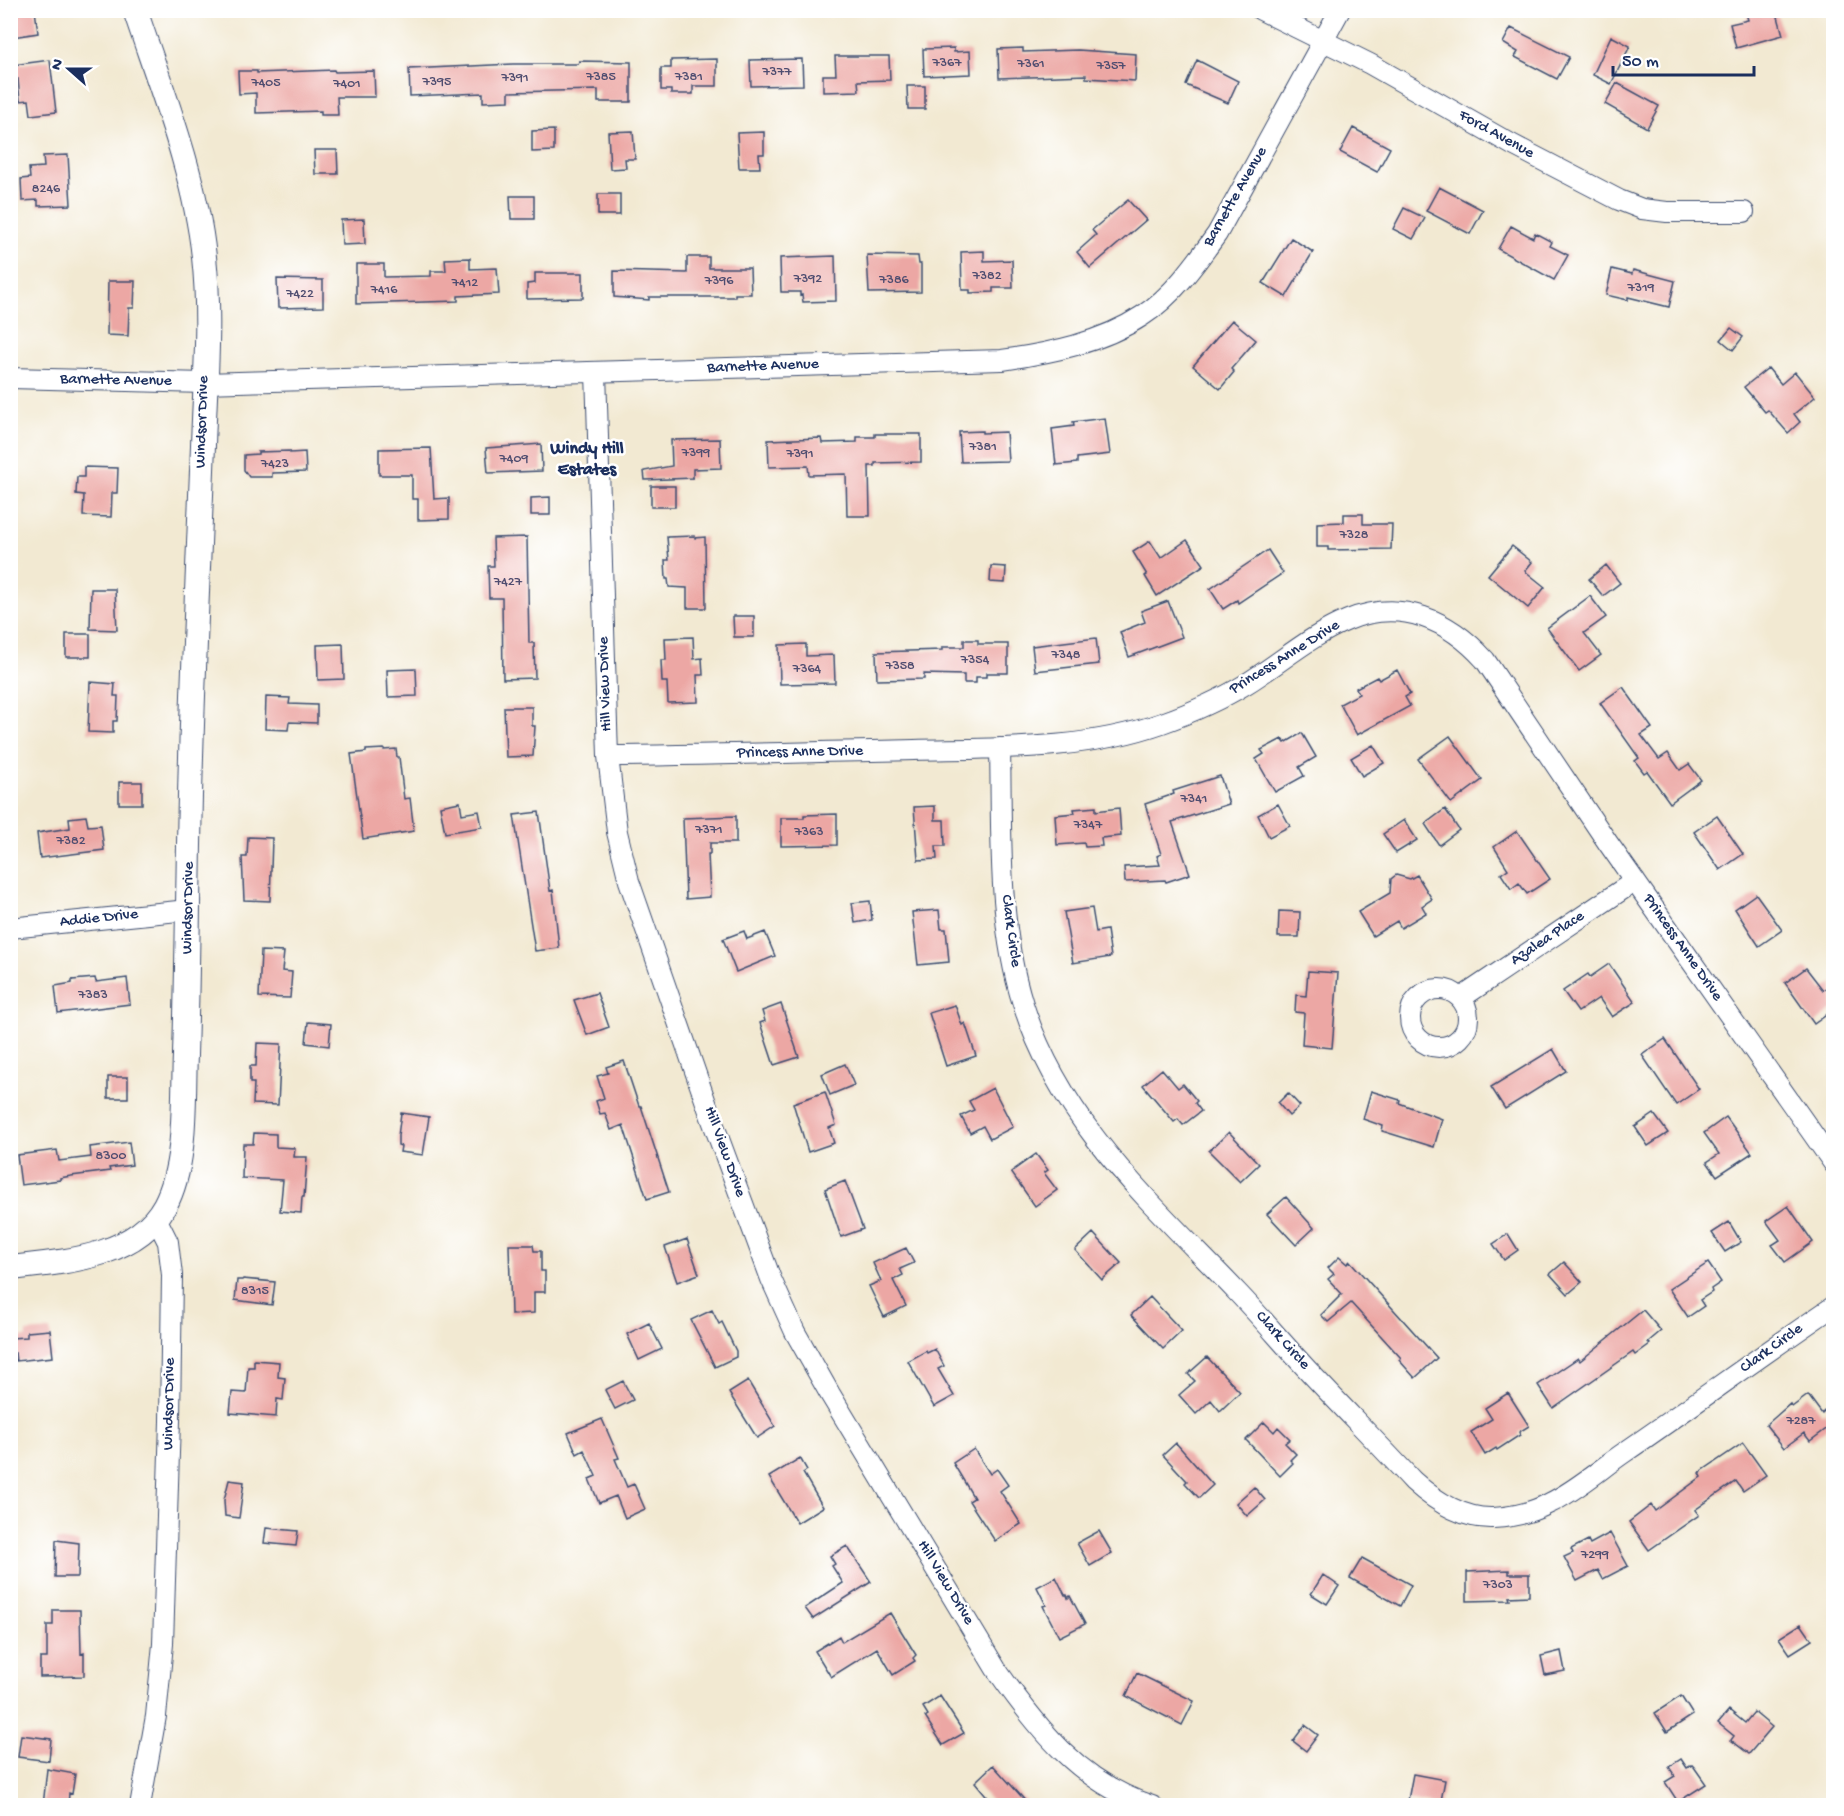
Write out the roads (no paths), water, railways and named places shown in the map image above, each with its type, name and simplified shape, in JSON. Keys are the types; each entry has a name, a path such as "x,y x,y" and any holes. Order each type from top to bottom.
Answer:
{"street":[{"name":"Windsor Drive","path":"135,10 180,146 199,220 207,299 191,757 183,1103 180,1154 173,1185 166,1204 156,1218 168,1242 171,1254 171,1421 163,1644 156,1716 140,1806"},
{"name":"Ford Avenue","path":"1261,10 1370,64 1511,144 1619,200 1642,208 1667,212 1744,212"},
{"name":"Barnette Avenue","path":"10,378 205,383 596,372 1002,360 1071,347 1108,333 1143,315 1167,295 1200,258 1217,234 1340,10"},
{"name":"Hill View Drive","path":"596,372 608,756 617,832 629,881 711,1120 771,1279 795,1332 830,1394 996,1669 1026,1711 1059,1750 1084,1771 1113,1789 1152,1806"},
{"name":"Princess Anne Drive","path":"608,756 1000,748 1081,742 1161,723 1204,705 1246,684 1307,643 1347,620 1368,613 1389,611 1433,620 1469,642 1485,660 1635,881 1833,1164"},
{"name":"Clark Circle","path":"1000,748 1004,887 1012,959 1023,1003 1037,1044 1069,1104 1099,1145 1305,1367 1429,1496 1448,1508 1474,1516 1493,1518 1524,1513 1548,1504 1571,1492 1591,1475 1833,1306"},
{"name":"Azalea Place","path":"1461,998 1635,881"},
{"name":"Addie Drive","path":"10,928 188,910"},
{"path":"10,1268 68,1262 100,1253 131,1240 156,1218"}],"district":[{"name":"Windy Hill Estates","path":"587,459"}]}
